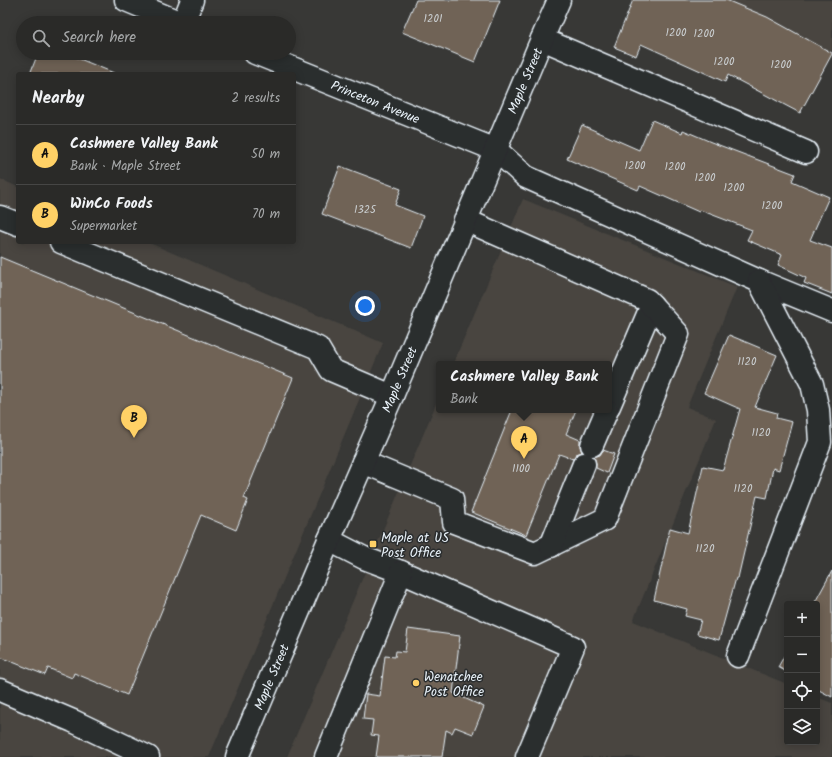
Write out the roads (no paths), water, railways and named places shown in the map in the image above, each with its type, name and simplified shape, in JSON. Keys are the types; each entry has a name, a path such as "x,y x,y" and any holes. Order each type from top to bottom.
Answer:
{"street":[{"path":"126,0 165,16"},
{"path":"185,16 192,0"},
{"name":"Maple Street","path":"237,757 392,396 559,0"},
{"path":"542,39 806,152"},
{"name":"Princeton Avenue","path":"272,60 496,150"},
{"path":"496,150 526,177 759,281 832,311"},
{"path":"0,217 16,223"},
{"path":"363,462 452,499 454,522 535,553 605,519 678,334 647,300 466,220"},
{"path":"66,244 318,348 331,370 392,396"},
{"path":"738,656 820,442 818,410 812,384 759,281"},
{"path":"612,399 652,305"},
{"path":"551,546 606,413"},
{"path":"329,540 364,558 401,572 573,647 527,757"},
{"path":"326,757 401,572"},
{"path":"0,690 73,720 148,757"}],"place":[{"name":"WinCo Foods","path":"134,438"},
{"name":"Cashmere Valley Bank","path":"524,459"},
{"name":"Maple at US Post Office","path":"373,544"},
{"name":"Wenatchee Post Office","path":"416,683"}]}
